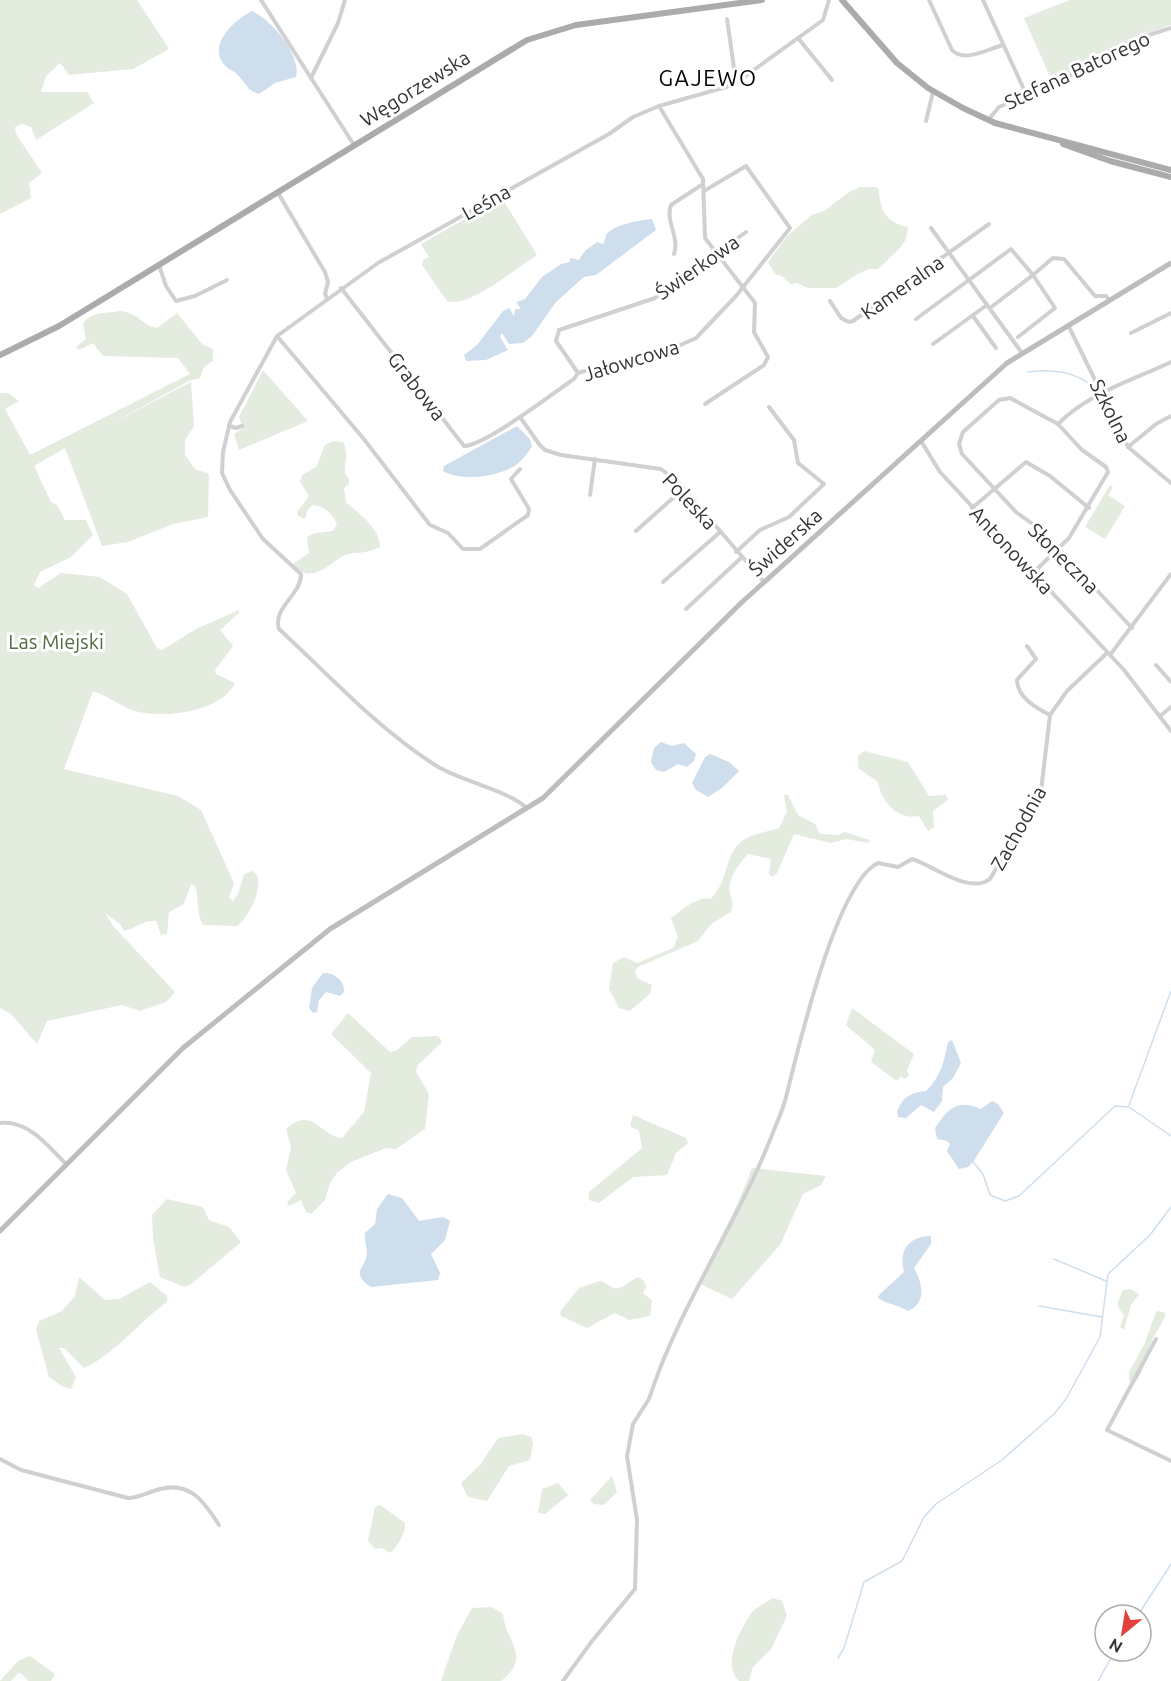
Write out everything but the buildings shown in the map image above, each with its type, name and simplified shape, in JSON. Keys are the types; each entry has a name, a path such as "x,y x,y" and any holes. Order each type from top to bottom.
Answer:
{"main road":[{"name":"Węgorzewska","path":"0,356 58,326 508,50 546,33 576,25 762,0"},
{"path":"844,0 890,56 933,91 988,120 1171,170"},
{"path":"1055,140 1110,161 1171,177"}],"street":[{"path":"261,0 354,145"},
{"path":"310,78 338,23 345,0"},
{"name":"Leśna","path":"528,808 440,768 419,754 357,704 279,629 278,621 284,605 299,585 301,574 263,539 224,480 222,465 229,426 277,336 341,288 378,263 609,134 633,117 659,106 736,82 823,20 829,0"},
{"path":"929,0 952,50 957,55 964,57 1003,45"},
{"path":"983,0 1026,94"},
{"path":"727,19 736,82"},
{"name":"Stefana Batorego","path":"988,120 994,109 1087,68 1133,40 1171,28"},
{"path":"798,38 832,80"},
{"path":"926,120 933,91"},
{"path":"659,106 704,183 705,238 756,307 754,332 766,353 767,361 705,404"},
{"name":"Jałowcowa","path":"506,424 520,417 574,379 578,373 686,344 708,328 790,228 744,165 704,191"},
{"path":"674,254 676,247 669,215 670,205 704,183"},
{"path":"277,192 325,272 328,282 325,294 327,298"},
{"name":"Kameralna","path":"830,301 841,318 849,322 853,321 989,224"},
{"path":"931,228 1022,353"},
{"name":"Świerkowa","path":"578,373 556,341 559,330 649,301 746,232"},
{"path":"916,319 1011,249 1033,275 1055,308 1018,336"},
{"path":"933,344 1033,275 1053,258 1064,259 1095,296 1106,296 1110,300"},
{"name":"Świderska","path":"0,1231 183,1048 330,929 528,808 561,783 764,582 995,374 1022,353 1171,263"},
{"path":"159,264 166,286 176,301 195,296 227,280"},
{"name":"Grabowa","path":"341,288 464,446 474,445 506,424"},
{"path":"1131,333 1171,312"},
{"path":"973,316 996,348"},
{"name":"Szkolna","path":"1068,325 1128,447 1171,483"},
{"path":"277,336 407,493 430,525 448,533 463,549 480,549 528,515 529,509 511,479 520,468"},
{"path":"1033,573 1073,533 1106,480 1107,469 1078,447 1058,424 1074,408 1101,392 1171,362"},
{"name":"Słoneczna","path":"1058,424 1015,399 1004,398 996,402 963,432 959,444 962,454 1021,517 1038,527 1132,628"},
{"path":"736,552 760,530 789,517 824,484 798,463 794,440 769,407"},
{"path":"1128,447 1156,424 1171,416"},
{"name":"Poleska","path":"520,417 545,450 661,469 683,489 764,582"},
{"path":"229,426 236,428 242,426"},
{"name":"Antonowska","path":"920,440 934,466 1108,654 1171,731"},
{"path":"590,495 595,459"},
{"path":"972,508 1026,462 1050,476 1089,507"},
{"path":"636,531 683,489"},
{"path":"663,582 719,533"},
{"path":"686,609 741,558"},
{"name":"Zachodnia","path":"563,1681 592,1641 635,1589 637,1520 627,1456 630,1434 649,1399 701,1280 761,1166 782,1114 842,911 868,872 878,863 898,867 912,859 969,883 979,884 990,879 1041,791 1050,715 1067,691 1108,654 1132,628 1171,574"},
{"path":"1027,646 1036,660 1017,680 1017,689 1050,715"},
{"path":"1156,665 1171,682"},
{"path":"1160,716 1171,707"},
{"path":"0,1124 16,1124 31,1131 66,1164"},
{"path":"1156,1339 1107,1430 1171,1461"},
{"path":"0,1459 21,1470 128,1497 136,1498 159,1489 182,1488 199,1496 219,1525"}],"green space":[{"path":"0,0 137,0 169,49 133,69 69,75 60,63 46,76 41,92 87,92 94,103 36,140 31,127 22,124 15,127 16,134 42,173 29,183 31,198 0,214"},
{"path":"1070,0 1171,0 1171,25 1135,37 1090,65 1052,81 1024,18"},
{"path":"860,187 876,187 879,190 885,214 894,222 908,227 906,239 901,247 878,269 869,269 836,288 808,288 797,283 790,284 782,276 775,274 768,262 787,236 812,215 824,211 849,192"},
{"path":"502,198 537,255 480,293 456,302 447,301 422,265 423,260 429,257 421,244"},
{"name":"Las Miejski","path":"119,311 131,314 157,328 177,313 202,344 213,349 213,361 204,367 200,378 189,381 107,426 191,382 194,426 185,440 185,455 195,469 209,474 208,517 173,524 128,542 102,546 65,448 34,466 51,502 57,505 65,520 86,520 93,535 71,557 40,572 34,585 38,588 61,573 100,577 127,594 157,648 162,650 196,629 239,610 239,613 220,630 233,646 215,670 216,674 235,683 218,701 205,707 161,714 135,711 93,691 64,769 178,796 201,810 234,883 229,898 233,901 238,894 244,874 253,871 257,875 258,888 250,910 237,926 203,925 199,916 196,887 191,884 184,904 169,912 167,934 161,935 156,921 148,921 124,931 120,924 105,913 114,927 175,992 166,1002 140,1011 122,1005 47,1021 37,1044 11,1014 0,1008 0,393 8,393 19,401 5,409 30,455 190,374 178,358 103,356 93,343 79,350 76,347 86,339 83,324 90,317"},
{"path":"263,370 308,421 239,450 234,434 243,428 239,417"},
{"path":"333,441 343,442 346,451 345,474 349,479 349,484 344,488 346,502 373,528 380,547 343,556 326,568 306,573 293,564 309,553 307,537 315,533 333,531 337,525 328,511 317,506 312,505 305,519 298,516 297,512 309,496 300,482 302,475 316,467 325,445"},
{"path":"1110,485 1113,487 1108,495 1125,506 1105,539 1085,527"},
{"path":"864,751 908,762 929,796 946,795 948,800 933,811 934,827 928,831 919,816 905,816 887,803 878,782 858,768 858,756"},
{"path":"784,795 788,795 798,815 815,824 820,834 838,835 845,832 870,840 868,843 847,839 830,843 794,834 777,873 772,877 769,874 771,859 748,854 730,882 733,904 731,912 711,924 698,941 638,967 635,971 637,978 652,985 650,994 630,1011 619,1008 609,989 613,963 624,957 637,963 673,948 678,937 671,918 694,902 710,899 716,893 732,854 742,841 779,828 787,812"},
{"path":"852,1008 914,1054 907,1070 909,1076 904,1079 901,1076 897,1081 871,1062 875,1050 846,1025"},
{"path":"348,1013 390,1052 397,1050 412,1037 438,1036 442,1042 417,1066 416,1072 429,1094 425,1129 396,1149 386,1148 351,1162 337,1173 330,1183 325,1200 311,1214 306,1212 301,1200 289,1206 287,1202 296,1193 286,1170 291,1147 286,1129 295,1122 310,1121 334,1136 342,1138 364,1112 371,1073 331,1034"},
{"path":"633,1115 686,1138 688,1143 676,1153 667,1175 633,1177 599,1203 589,1200 589,1192 642,1148 639,1131 630,1126"},
{"path":"752,1168 826,1176 821,1185 803,1194 780,1245 732,1299 698,1283 737,1205"},
{"path":"167,1199 203,1207 209,1220 229,1227 241,1242 190,1285 184,1287 160,1277 153,1238 152,1215"},
{"path":"79,1277 105,1300 119,1299 150,1282 167,1296 167,1302 106,1355 84,1368 64,1348 59,1348 76,1377 71,1389 49,1377 36,1330 39,1321 62,1311 75,1296"},
{"path":"639,1277 644,1281 646,1287 643,1293 652,1300 650,1316 629,1320 615,1313 587,1328 561,1316 560,1312 579,1288 600,1281 618,1288"},
{"path":"1130,1289 1139,1294 1131,1305 1124,1330 1120,1327 1124,1316 1117,1304 1123,1290"},
{"path":"1156,1312 1166,1313 1150,1344 1141,1372 1135,1383 1129,1381 1129,1372 1144,1345"},
{"path":"523,1434 531,1437 533,1443 530,1460 509,1466 487,1501 468,1497 461,1483 480,1465 498,1438"},
{"path":"612,1476 617,1492 604,1505 594,1504 590,1500"},
{"path":"558,1483 568,1495 545,1514 538,1513 542,1489"},
{"path":"380,1505 405,1523 400,1540 390,1553 382,1548 375,1549 368,1541 375,1507"},
{"path":"773,1598 782,1601 787,1616 771,1649 753,1667 749,1681 739,1681 732,1666 737,1639 752,1612"},
{"path":"492,1607 503,1614 515,1649 515,1664 510,1672 501,1681 441,1681 457,1635 472,1608"},
{"path":"30,1656 55,1674 51,1681 28,1681 18,1673 11,1681 0,1681 18,1661"}],"water":[{"path":"252,11 260,15 276,30 290,49 297,68 296,77 275,83 259,94 249,89 238,75 225,65 219,55 221,40 226,32"},
{"path":"652,219 656,230 596,275 584,277 556,302 532,336 523,343 509,344 502,333 500,337 508,350 486,360 466,361 464,355 477,345 503,311 509,308 514,316 515,309 521,309 516,302 525,299 542,277 561,264 570,262 570,258 579,260 597,242 603,244 606,235 614,228"},
{"path":"517,426 530,439 532,447 516,465 500,473 480,477 460,476 443,471 444,466"},
{"path":"661,742 672,746 684,743 696,754 694,761 687,767 678,764 664,772 656,770 651,762 654,748"},
{"path":"710,754 729,762 739,771 722,788 708,797 696,790 692,783 705,757"},
{"path":"323,973 338,978 343,984 344,992 340,996 326,992 319,1000 317,1012 313,1013 309,1008 312,988"},
{"path":"952,1040 961,1063 953,1078 943,1087 942,1101 934,1112 921,1105 906,1118 898,1117 897,1111 905,1099 912,1094 926,1091 935,1080 948,1042"},
{"path":"992,1101 998,1104 1004,1113 973,1162 968,1167 959,1169 947,1151 950,1144 937,1139 935,1128 955,1107 966,1105 981,1109"},
{"path":"388,1194 402,1198 419,1221 443,1217 450,1221 445,1240 431,1254 440,1273 438,1280 371,1287 361,1278 360,1270 367,1253 365,1233 375,1224 377,1209"},
{"path":"931,1236 931,1244 914,1268 922,1292 918,1303 908,1311 878,1298 904,1272 903,1258 907,1246 917,1239"}],"waterway":[{"path":"1028,372 1063,372 1080,378 1093,388"},
{"path":"1129,1105 1171,991"},
{"path":"973,1162 983,1174 990,1195 1005,1201 1019,1196 1115,1106 1129,1107 1171,1136"},
{"path":"838,1658 844,1648 864,1582 902,1561 924,1517 936,1504 1002,1460 1054,1414 1066,1399 1100,1337 1108,1274 1150,1235 1171,1207"},
{"path":"1054,1259 1106,1281"},
{"path":"1039,1306 1102,1317"},
{"path":"1146,1603 1171,1564"},
{"path":"1098,1681 1108,1663"}],"district":[{"name":"GAJEWO","path":"708,77"}]}
